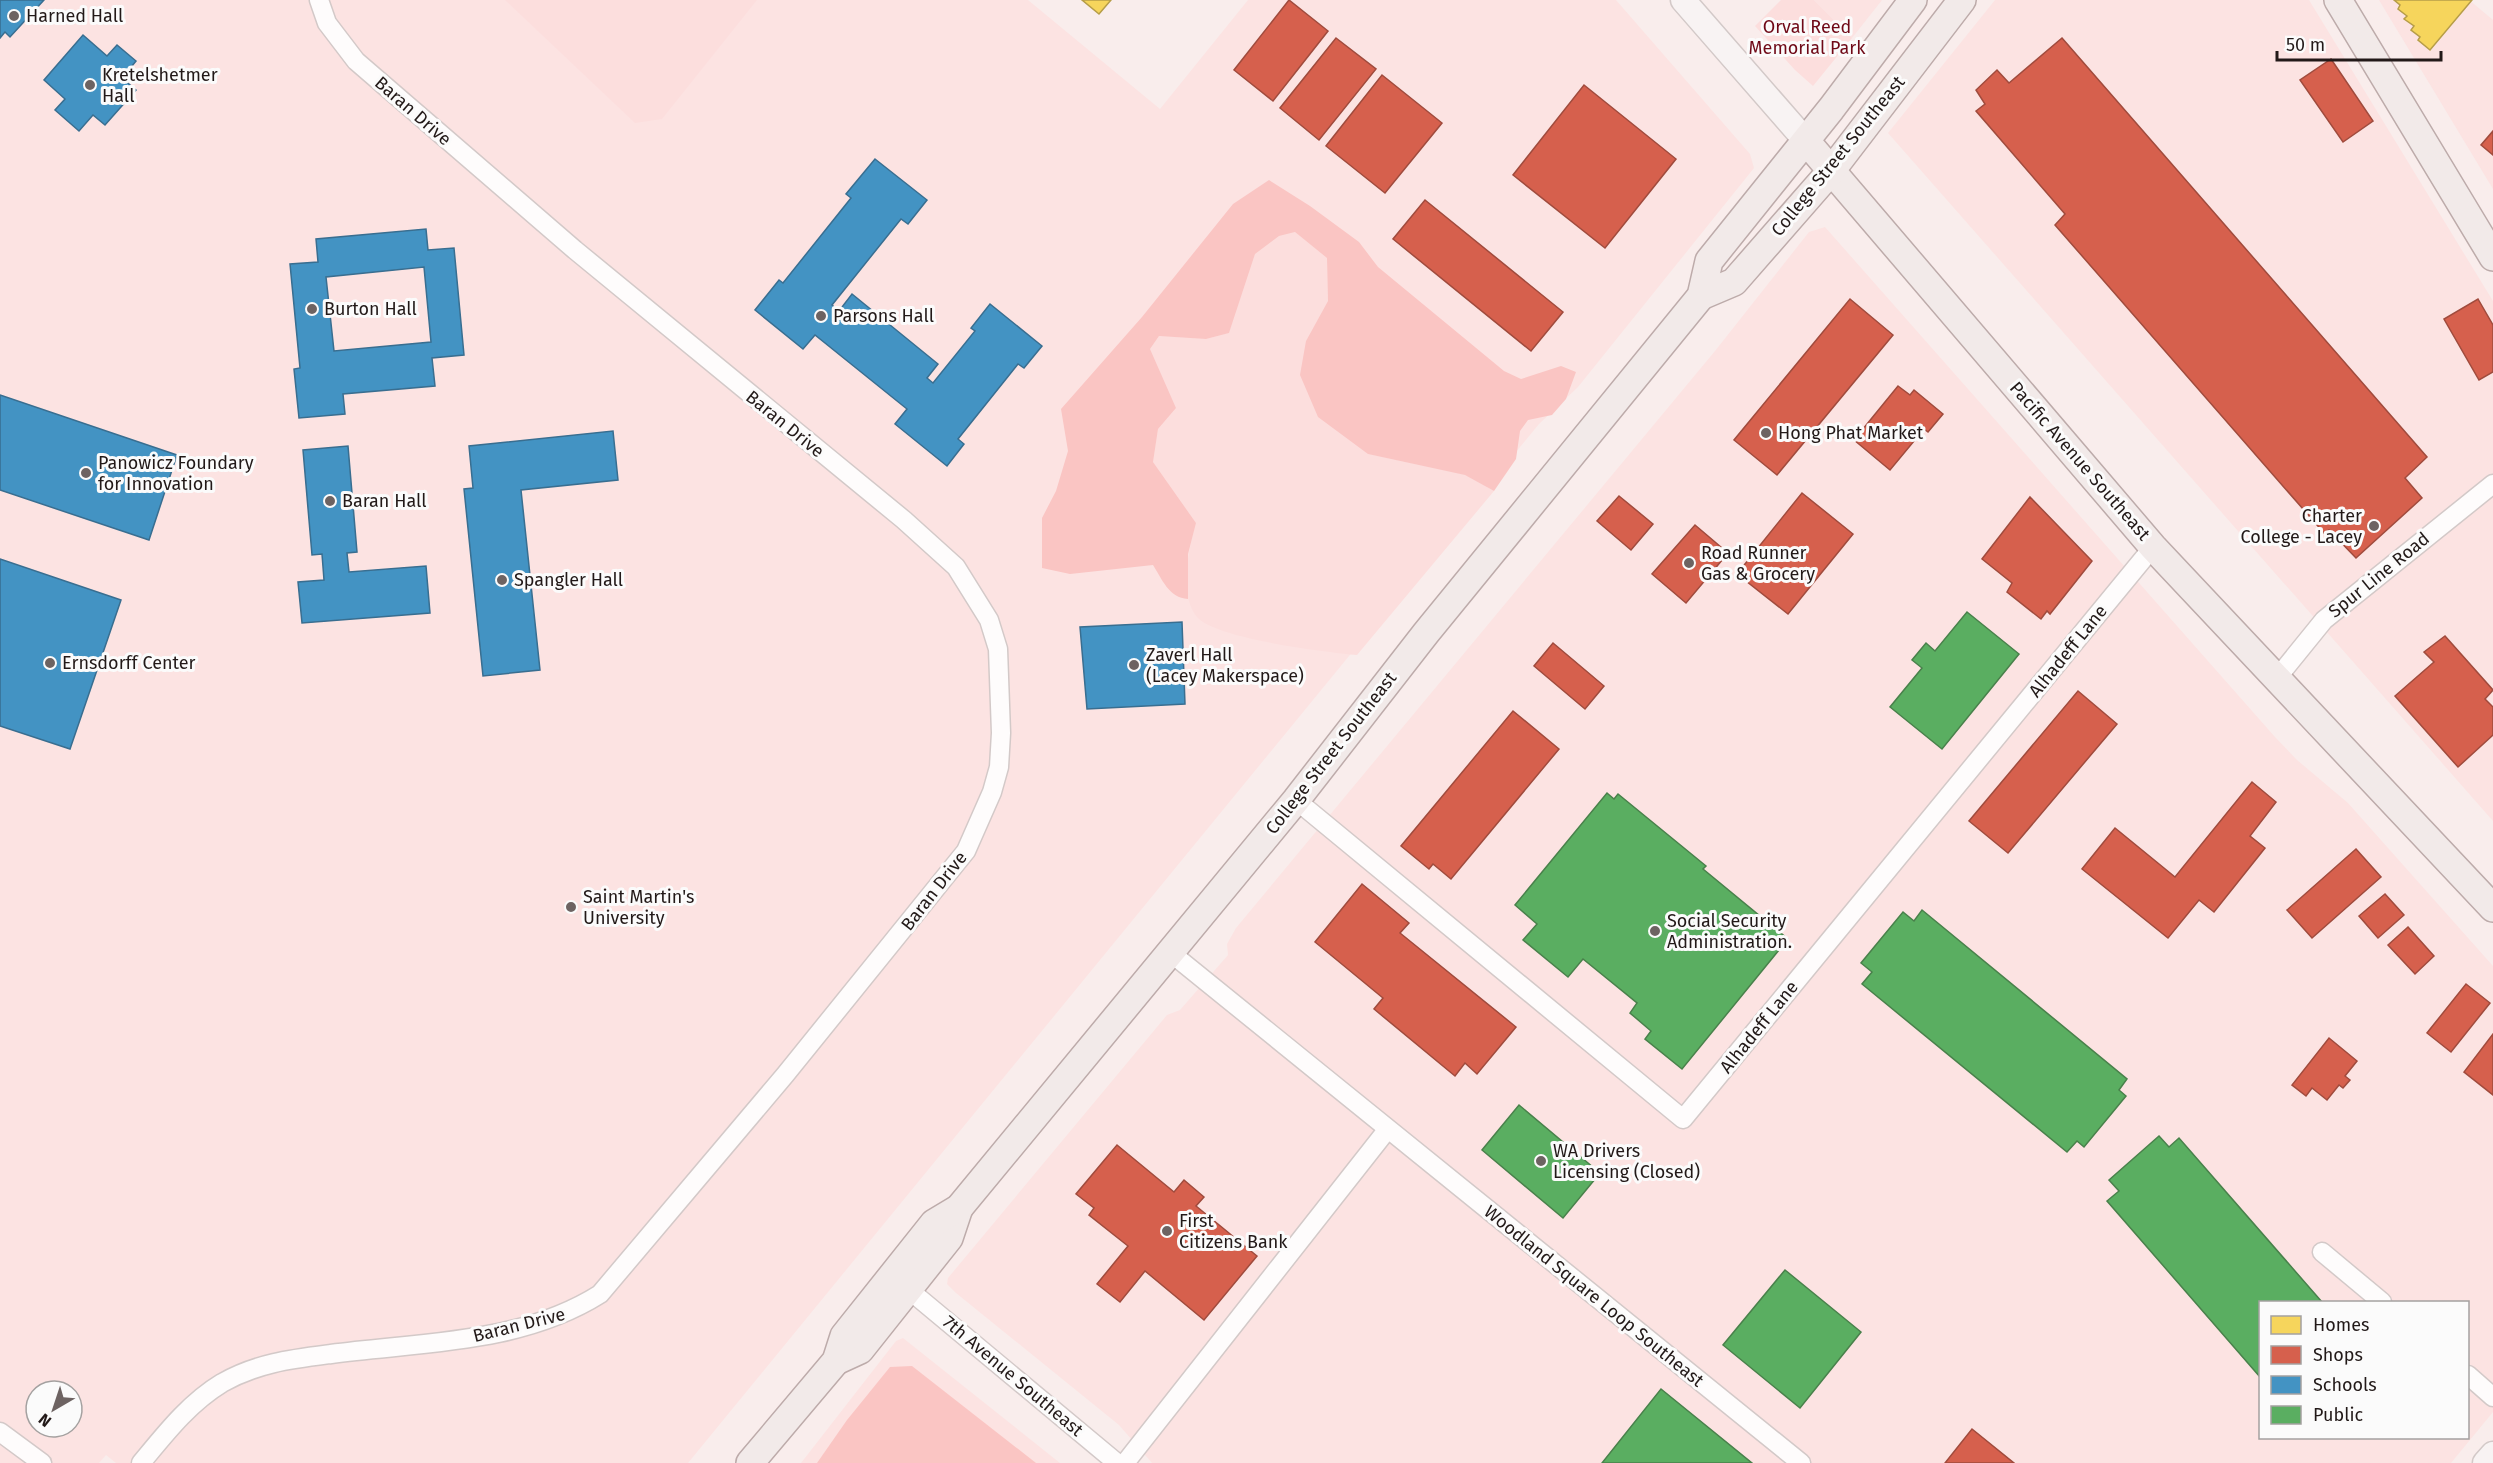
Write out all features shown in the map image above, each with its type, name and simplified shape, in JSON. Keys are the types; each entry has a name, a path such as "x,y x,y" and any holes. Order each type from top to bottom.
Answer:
{"main road":[{"name":"Pacific Avenue Southeast","path":"1683,0 2153,547 2493,908"},
{"name":"College Street Southeast","path":"750,1463 836,1361 844,1336 934,1223 959,1208 1171,953 1296,800 1426,633 1701,296 1709,261 1806,141 1913,0"},
{"name":"College Street Southeast","path":"1701,296 1734,282 1831,171 1962,0"},
{"path":"2338,0 2493,257"},
{"name":"College Street Southeast","path":"836,1361 860,1350 949,1238 959,1208"},
{"path":"2485,1463 2493,1454"}],"street":[{"name":"Baran Drive","path":"141,1463 175,1422 220,1385 270,1362 489,1336 572,1312 600,1294 785,1075 966,851 992,792 999,767 1001,733 998,649 989,620 956,567 904,520 559,237 356,61 327,23 319,0"},
{"name":"Spur Line Road","path":"2277,678 2324,620 2493,484"},
{"name":"Alhadeff Lane","path":"1296,800 1683,1119 2153,547"},
{"name":"Woodland Square Loop Southeast","path":"1171,953 1801,1463"},
{"path":"1125,1463 1387,1130"},
{"path":"2322,1252 2381,1301"},
{"name":"7th Avenue Southeast","path":"908,1289 1117,1463"},
{"path":"2469,1376 2493,1397"},
{"path":"0,1432 42,1463"}],"shaded area":[{"name":"Saint Martin's University","path":"0,0 1028,0 1160,109 1248,0 1616,0 1750,154 1754,168 1578,387 1539,424 688,1463 116,1463 106,1455 99,1463 0,1463"},
{"path":"1814,0 1882,0 1852,38"},
{"path":"1995,0 2309,0 2493,301 2493,821 1888,133"},
{"path":"2379,0 2469,0 2493,20 2493,189"},
{"path":"1269,180 1310,206 1359,242 1378,267 1504,371 1521,379 1561,366 1576,372 1566,399 1552,415 1528,420 1520,431 1516,459 1494,491 1465,475 1368,454 1318,417 1300,375 1306,341 1328,301 1327,258 1295,232 1279,236 1255,254 1229,333 1206,339 1159,336 1150,349 1176,408 1158,429 1153,462 1196,523 1188,554 1188,599 1181,598 1171,591 1153,565 1070,574 1042,568 1042,518 1056,491 1068,451 1061,409 1142,317 1233,204"},
{"path":"1825,227 2275,737 2297,760 2348,803 2493,966 2493,1412 2451,1463 1152,1463 1119,1425 947,1284 948,1278 1167,1015 1180,1010 1228,955 1227,944 1236,928 1715,351 1809,232"},
{"path":"903,1338 1060,1463 801,1463 896,1341"},
{"path":"912,1366 1036,1463 817,1463 847,1420 890,1367"}],"green space":[{"path":"505,0 757,0 662,119 635,123"},
{"name":"Orval Reed Memorial Park","path":"1781,0 1814,0 1852,38 1813,86 1795,70 1755,26"},
{"path":"1295,232 1327,258 1328,301 1306,341 1368,454 1466,475 1494,491 1357,655 1248,638 1208,625 1197,617 1191,607 1186,584 1188,558 1196,523 1153,462 1158,429 1176,408 1150,349 1159,336 1206,339 1229,333 1255,254 1279,236"}],"building: Homes":[{"path":"1082,0 1111,0 1099,14"},
{"path":"2394,0 2472,0 2430,50 2418,40 2420,37 2411,30 2414,26 2404,19 2407,16 2398,9 2400,5"}],"building: Shops":[{"path":"1289,0 1328,31 1273,101 1234,70"},
{"path":"1336,38 1376,69 1319,140 1280,108"},
{"path":"2062,38 2427,457 2405,478 2422,498 2356,558 2329,530 2324,533 2055,225 2065,214 1976,111 1985,104 1976,90 1997,70 2009,83"},
{"path":"2331,59 2373,121 2343,142 2300,80"},
{"path":"1382,75 1442,123 1385,193 1326,146"},
{"path":"1584,85 1676,159 1605,248 1513,175"},
{"path":"2493,131 2493,155 2481,145"},
{"path":"1425,200 1563,312 1531,351 1393,239"},
{"path":"1850,299 1893,335 1777,475 1734,440"},
{"path":"2478,299 2493,325 2493,372 2479,380 2444,319"},
{"path":"1898,386 1910,395 1914,390 1943,414 1928,432 1924,429 1890,470 1854,440"},
{"path":"1802,493 1853,534 1788,614 1737,574"},
{"path":"1619,496 1653,524 1631,550 1597,521"},
{"path":"2030,497 2092,561 2050,614 2047,611 2041,619 2007,592 2012,583 1982,559"},
{"path":"1695,525 1728,553 1686,603 1652,574"},
{"path":"2445,636 2493,690 2485,699 2493,707 2493,735 2458,767 2395,696 2434,662 2424,652"},
{"path":"1553,643 1604,686 1585,709 1534,666"},
{"path":"2078,691 2117,724 2008,853 1969,821"},
{"path":"1513,711 1559,749 1451,879 1433,864 1429,869 1401,846"},
{"path":"2252,782 2276,802 2250,836 2265,848 2214,912 2199,900 2168,938 2082,869 2115,828 2175,877"},
{"path":"2356,849 2381,877 2312,938 2287,910"},
{"path":"1362,884 1409,923 1400,933 1516,1027 1477,1074 1465,1063 1455,1076 1374,1009 1383,998 1315,942"},
{"path":"2385,894 2404,915 2378,938 2359,916"},
{"path":"2408,927 2434,956 2415,974 2388,945"},
{"path":"2466,984 2490,1003 2451,1052 2427,1033"},
{"path":"2493,1034 2493,1095 2464,1072"},
{"path":"2329,1038 2357,1061 2345,1076 2350,1080 2343,1088 2339,1085 2327,1100 2312,1088 2306,1096 2292,1085"},
{"name":"First Citizens Bank","path":"1117,1145 1174,1192 1184,1180 1204,1197 1196,1206 1257,1256 1204,1320 1145,1271 1120,1302 1097,1284 1128,1246 1089,1215 1094,1208 1076,1194"},
{"path":"1972,1429 2014,1463 1945,1463"}],"building: Schools":[{"name":"Harned Hall","path":"0,0 44,0 10,37 5,32 0,38"},
{"name":"Kretelshetmer Hall","path":"83,35 107,56 117,45 136,61 122,78 136,90 105,125 93,115 79,131 55,110 65,99 44,80"},
{"name":"Parsons Hall","path":"875,159 927,200 908,224 901,219 832,305 839,311 852,294 938,364 927,378 933,383 975,331 971,328 990,304 1042,346 1024,368 1018,364 958,439 964,444 947,466 895,424 907,409 815,335 803,349 755,310 779,280 783,283 851,198 846,194"},
{"name":"Burton Hall","path":"426,229 428,250 454,248 464,355 432,358 435,386 343,394 345,414 299,418 294,369 300,368 290,264 318,262 316,239","holes":["424,267 431,342 334,351 326,277"]},
{"name":"Panowicz Foundary for Innovation","path":"0,395 177,455 149,540 0,490"},
{"name":"Spangler Hall","path":"613,431 618,480 521,490 540,670 483,676 464,489 473,488 469,446"},
{"name":"Baran Hall","path":"348,446 357,552 347,553 349,572 426,566 430,613 302,623 298,582 324,580 322,554 312,555 303,450"},
{"name":"Ernsdorff Center","path":"0,559 121,600 70,749 0,726"},
{"name":"Zaverl Hall (Lacey Makerspace)","path":"1182,622 1185,704 1087,709 1080,627"}],"building: Public":[{"path":"1967,612 2019,654 1942,749 1890,707 1922,668 1912,660 1926,643 1935,651"},
{"name":"Social Security Administration.","path":"1607,793 1614,799 1618,794 1706,866 1703,869 1788,939 1682,1069 1645,1039 1651,1031 1630,1013 1637,1003 1583,959 1568,977 1523,940 1537,924 1515,905"},
{"path":"1922,910 2127,1079 2119,1090 2126,1096 2084,1147 2077,1141 2067,1152 1862,984 1872,972 1861,963 1903,912 1914,921"},
{"name":"WA Drivers Licensing (Closed)","path":"1519,1105 1600,1173 1563,1218 1482,1150"},
{"path":"2159,1136 2169,1147 2179,1138 2321,1301 2259,1301 2259,1376 2107,1201 2119,1191 2109,1180"},
{"path":"1785,1270 1861,1332 1800,1408 1723,1345"},
{"path":"1661,1389 1752,1463 1602,1463"}],"place":[{"name":"Harned Hall","path":"14,16"},
{"name":"Kretelshetmer Hall","path":"90,85"},
{"name":"Burton Hall","path":"312,309"},
{"name":"Parsons Hall","path":"821,316"},
{"name":"Hong Phat Market","path":"1766,433"},
{"name":"Panowicz Foundary for Innovation","path":"86,473"},
{"name":"Baran Hall","path":"330,501"},
{"name":"Charter College - Lacey","path":"2374,526"},
{"name":"Road Runner Gas & Grocery","path":"1689,563"},
{"name":"Spangler Hall","path":"502,580"},
{"name":"Ernsdorff Center","path":"50,663"},
{"name":"Zaverl Hall (Lacey Makerspace)","path":"1134,665"},
{"name":"Saint Martin's University","path":"571,907"},
{"name":"Social Security Administration.","path":"1655,931"},
{"name":"WA Drivers Licensing (Closed)","path":"1541,1161"},
{"name":"First Citizens Bank","path":"1167,1231"}]}
